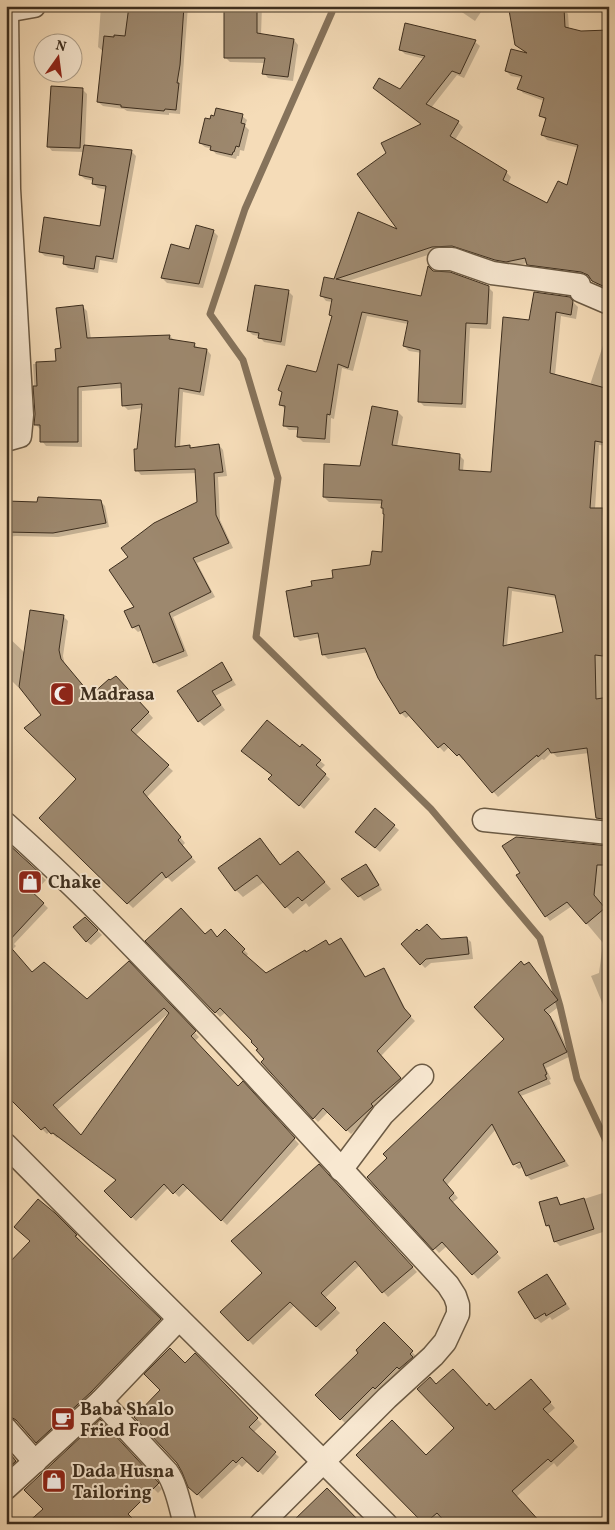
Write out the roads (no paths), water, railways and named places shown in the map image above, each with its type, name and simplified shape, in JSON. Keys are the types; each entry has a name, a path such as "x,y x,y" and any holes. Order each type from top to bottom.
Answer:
{"street":[{"path":"6,440 20,436 22,415 9,189 7,11 34,6"},
{"path":"439,259 452,259 492,273 579,285 581,291 609,303"},
{"path":"484,820 609,833"},
{"path":"6,824 90,903 184,1000 448,1285 455,1296 458,1314 445,1342 434,1356 387,1398 261,1524"},
{"path":"341,1170 383,1114 422,1076"},
{"path":"6,1145 386,1524"},
{"path":"6,1488 101,1401 179,1319"},
{"path":"101,1401 174,1482 176,1496 185,1524"},
{"path":"6,1429 35,1462"}],"waterway":[{"path":"330,6 332,12 245,209 210,314 243,360 278,478 256,637 431,809 540,938 560,1006 577,1079 609,1147"}],"place":[{"name":"Madrasa","path":"62,694"},
{"name":"Chake","path":"30,882"},
{"name":"Baba Shalo Fried Food","path":"63,1419"},
{"name":"Dada Husna Tailoring","path":"54,1481"}]}
